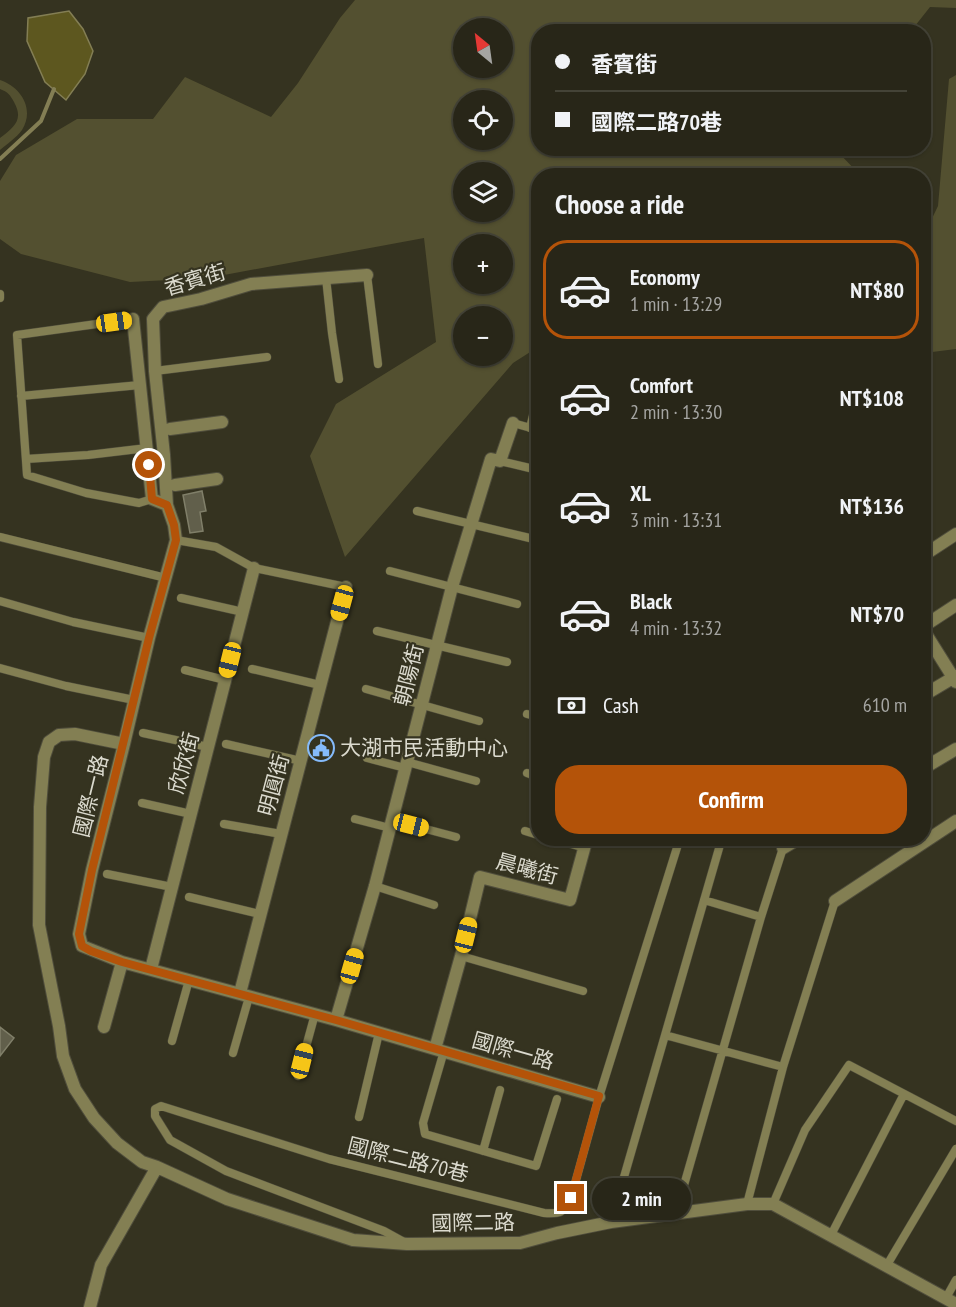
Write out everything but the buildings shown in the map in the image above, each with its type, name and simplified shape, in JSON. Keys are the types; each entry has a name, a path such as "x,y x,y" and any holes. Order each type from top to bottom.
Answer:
{"street":[{"name":"香賓街","path":"124,744 149,638 176,540 167,505 164,454 154,371 153,319 163,306 201,299 251,284 367,275"},
{"path":"133,320 152,499 167,505"},
{"path":"170,429 222,422"},
{"name":"朝陽街","path":"336,1020 375,886 470,523 491,459 500,461 513,423"},
{"path":"175,485 217,479"},
{"path":"931,550 956,534"},
{"name":"欣欣街","path":"151,969 254,568"},
{"name":"明圓街","path":"244,995 260,914 346,587"},
{"path":"931,621 956,605"},
{"path":"931,642 955,679 931,691"},
{"name":"國際一路","path":"157,1167 142,1162 117,1143 94,1118 75,1089 63,1056 39,925 40,807 44,757 48,742 58,735 75,734 124,744 92,870 79,934 82,946 122,962 315,1014 599,1096"},
{"path":"931,764 956,749"},
{"path":"931,838 956,821"},
{"name":"晨曦街","path":"440,1050 480,877 570,900 585,846"},
{"path":"835,901 918,846"},
{"path":"104,1027 122,962"},
{"path":"90,1307 101,1266 157,1167"},
{"name":"國際二路","path":"157,1167 227,1200 353,1240 407,1244 520,1243 611,1222 747,1204 773,1204 951,1301"}],"lane":[{"path":"367,275 378,364"},
{"path":"326,278 339,379"},
{"path":"133,320 17,335 27,475 86,493 139,503 152,499"},
{"path":"154,371 267,357"},
{"path":"21,396 140,385"},
{"path":"513,423 531,428"},
{"path":"26,459 147,448"},
{"path":"500,461 531,468"},
{"path":"417,511 531,538"},
{"path":"0,537 166,578"},
{"path":"176,540 216,547 254,568 346,587"},
{"path":"390,571 517,604"},
{"path":"181,598 243,612"},
{"path":"0,601 73,622 149,638"},
{"path":"377,631 507,662"},
{"path":"0,668 66,686 134,700"},
{"path":"252,669 320,685"},
{"path":"185,670 225,680"},
{"path":"366,689 479,721"},
{"path":"527,714 531,715"},
{"path":"143,733 208,747"},
{"path":"226,744 300,761"},
{"path":"367,758 476,781"},
{"path":"527,773 531,774"},
{"path":"142,803 190,814"},
{"path":"355,819 456,837"},
{"path":"224,824 281,834"},
{"path":"525,831 531,833"},
{"name":"國際二路70巷","path":"407,1244 384,1231 216,1166 170,1140 155,1116 155,1109 161,1106 329,1159 544,1213 563,1211 571,1198 599,1096 677,846"},
{"path":"611,1222 720,846"},
{"path":"676,1213 783,848"},
{"path":"107,874 172,887"},
{"path":"375,886 434,905"},
{"path":"189,897 260,914"},
{"path":"704,900 761,917"},
{"path":"747,1204 783,1067 835,901"},
{"path":"461,956 583,991"},
{"path":"172,1041 189,980"},
{"path":"233,1053 244,995"},
{"path":"298,1076 315,1014"},
{"path":"359,1117 379,1033"},
{"path":"665,1035 783,1067"},
{"path":"440,1050 423,1123 425,1134 536,1166 557,1099"},
{"path":"773,1204 805,1130 849,1065 956,1121"},
{"path":"483,1151 500,1090"},
{"path":"831,1236 904,1094"},
{"path":"887,1265 956,1149"},
{"path":"951,1301 956,1280"}],"shaded area":[{"path":"355,0 956,0 956,8 930,7 917,24 531,24 531,156 842,156 853,168 531,168 531,351 513,363 513,306 453,306 453,366 510,366 345,557 310,456 336,404 436,342 424,238 208,278 130,282 21,254 0,239 0,181 16,155 77,119 153,119 185,77 271,117 298,83 340,18"},
{"path":"69,11 83,29 93,51 85,74 66,100 45,82 27,41 28,18"},
{"path":"956,75 956,349 931,352 931,220 938,206 949,79"},
{"path":"0,80 8,83 20,93 27,114 22,130 0,150 0,138 16,123 18,114 10,96 0,89"}],"waterway":[{"path":"0,159 41,121 54,89"}],"place":[{"name":"大湖市民活動中心","path":"321,748"}],"route":[{"path":"149,465 152,499 167,505 176,540 149,638 92,870 79,934 82,946 122,962 240,993 599,1096 571,1198"}]}
